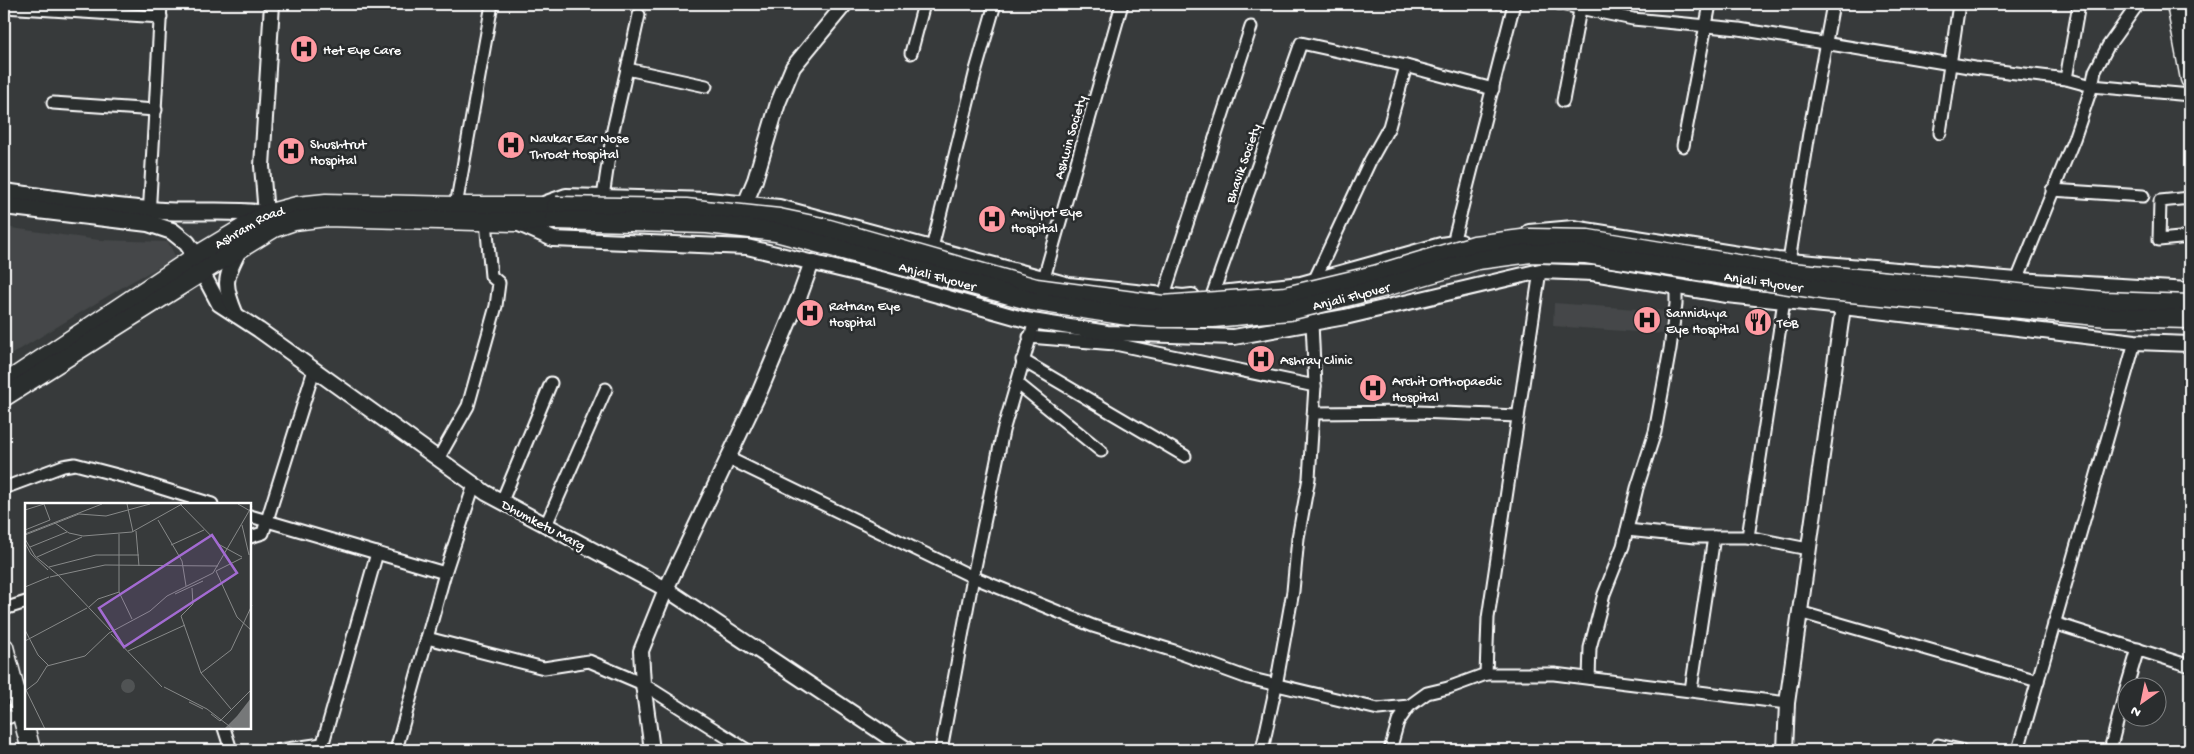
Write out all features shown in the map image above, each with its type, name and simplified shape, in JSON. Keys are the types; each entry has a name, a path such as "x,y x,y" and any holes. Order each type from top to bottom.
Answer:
{"main road":[{"path":"2176,4 2190,79"},
{"path":"4,192 149,216 187,243 199,264"},
{"name":"Ashram Road","path":"4,384 297,206 326,203 538,206"},
{"path":"4,206 149,216 242,211 270,221"},
{"name":"Anjali Flyover","path":"538,206 555,213 707,224 776,232 1032,301 1058,307 1136,317 1213,318 1289,311 1378,289 1478,260 1531,253 1586,254 1829,291 2080,314 2190,319"},
{"name":"Anjali Flyover","path":"515,222 555,213 686,208 779,218 822,227 1036,288 1163,305 1286,296 1374,275 1474,246 1530,238 1588,239 1780,271 2104,301 2190,304"},
{"name":"Ashram Road","path":"4,397 199,264 240,248 270,221 294,221 326,217 515,222"},
{"path":"4,647 25,727"},
{"path":"4,693 7,718 20,750"},
{"path":"25,729 31,750"}],"street":[{"path":"149,216 161,4"},
{"path":"270,221 262,166 272,4"},
{"path":"456,206 492,4"},
{"path":"746,204 778,103 793,67 845,4"},
{"path":"911,53 924,4"},
{"path":"932,248 976,70 995,4"},
{"name":"Ashwin Society","path":"1044,278 1122,4"},
{"path":"1454,243 1514,4"},
{"path":"1560,4 1581,6 1634,20 1739,29 1950,63 2066,79 2092,86 2190,95"},
{"path":"1683,146 1710,4"},
{"path":"1748,537 1809,133 1833,4"},
{"path":"1940,133 1959,4"},
{"path":"2066,79 2079,4"},
{"path":"2017,280 2074,139 2092,86 2095,71 2108,46 2138,4"},
{"path":"1563,101 1581,6"},
{"path":"4,7 161,17"},
{"path":"603,198 614,130 639,15"},
{"path":"1164,295 1251,27"},
{"name":"Bhavik Society","path":"1213,293 1301,43 1406,66"},
{"path":"1262,750 1293,591 1298,538 1309,478 1315,386 1312,323 1314,281 1370,161 1389,127 1406,66 1493,89"},
{"path":"627,70 706,86"},
{"path":"53,103 156,110"},
{"path":"2052,190 2142,196"},
{"path":"538,206 566,196 709,200 779,207 1069,285 1183,297 1301,284 1454,243 1550,229 1573,228 1789,261 2017,280 2190,290"},
{"path":"2190,198 2160,200 2159,240 2190,238"},
{"path":"438,459 468,406 496,306 499,283 491,276 486,221"},
{"path":"515,222 553,239 747,247 882,279 1035,321 1107,333 1234,337 1345,317 1540,271 1593,273 1727,296 1842,307 2135,342 2190,344"},
{"path":"237,316 227,294 226,274 240,248"},
{"path":"652,750 643,684 641,651 666,589 760,391 812,262"},
{"name":"Dhumketu Marg","path":"199,264 219,304 474,485 502,502 666,589 908,750"},
{"path":"1486,674 1488,618 1540,271"},
{"path":"941,750 973,577 1003,431 1022,360 1035,321 1044,278"},
{"path":"1589,678 1590,648 1604,594 1627,530 1637,488 1655,432 1674,322 1676,286"},
{"path":"1785,750 1787,703 1842,307"},
{"path":"1029,337 1115,344 1315,386"},
{"path":"2018,750 2135,342"},
{"path":"1022,360 1185,456"},
{"path":"251,537 263,533 314,370"},
{"path":"502,502 551,383"},
{"path":"1017,383 1101,451"},
{"path":"546,525 606,389"},
{"path":"1314,413 1418,412 1518,416"},
{"path":"728,458 973,577 1093,626 1276,686 1378,709 1409,706"},
{"path":"4,488 63,466 75,464 125,476 209,503"},
{"path":"396,750 445,573 474,485"},
{"path":"251,516 445,573"},
{"path":"1627,530 1695,538 1748,537 1808,549"},
{"path":"1691,690 1714,537"},
{"path":"280,750 321,747 377,553"},
{"path":"4,609 25,602"},
{"path":"1799,612 2038,682"},
{"path":"2054,623 2190,666"},
{"path":"427,638 544,668 589,661 643,684 747,750"},
{"path":"2130,676 2138,649"},
{"path":"1390,750 1398,722 1409,706 1427,694 1486,674 1554,674 1787,703"},
{"path":"2110,750 2116,726"},
{"path":"224,729 230,750"},
{"path":"1938,745 1961,750"}],"shaded area":[{"path":"4,227 99,240 168,242 176,258 131,282 4,359"},
{"path":"1554,303 1665,311 1664,334 1553,326"}],"place":[{"name":"Het Eye Care","path":"304,49"},
{"name":"Navkar Ear Nose Throat Hospital","path":"511,145"},
{"name":"Shushtrut Hospital","path":"291,151"},
{"name":"Amijyot Eye Hospital","path":"992,219"},
{"name":"Ratnam Eye Hospital","path":"810,313"},
{"name":"Sannidhya Eye Hospital","path":"1647,320"},
{"name":"TGB","path":"1758,322"},
{"name":"Ashray Clinic","path":"1261,359"},
{"name":"Archit Orthopaedic Hospital","path":"1373,388"}]}
